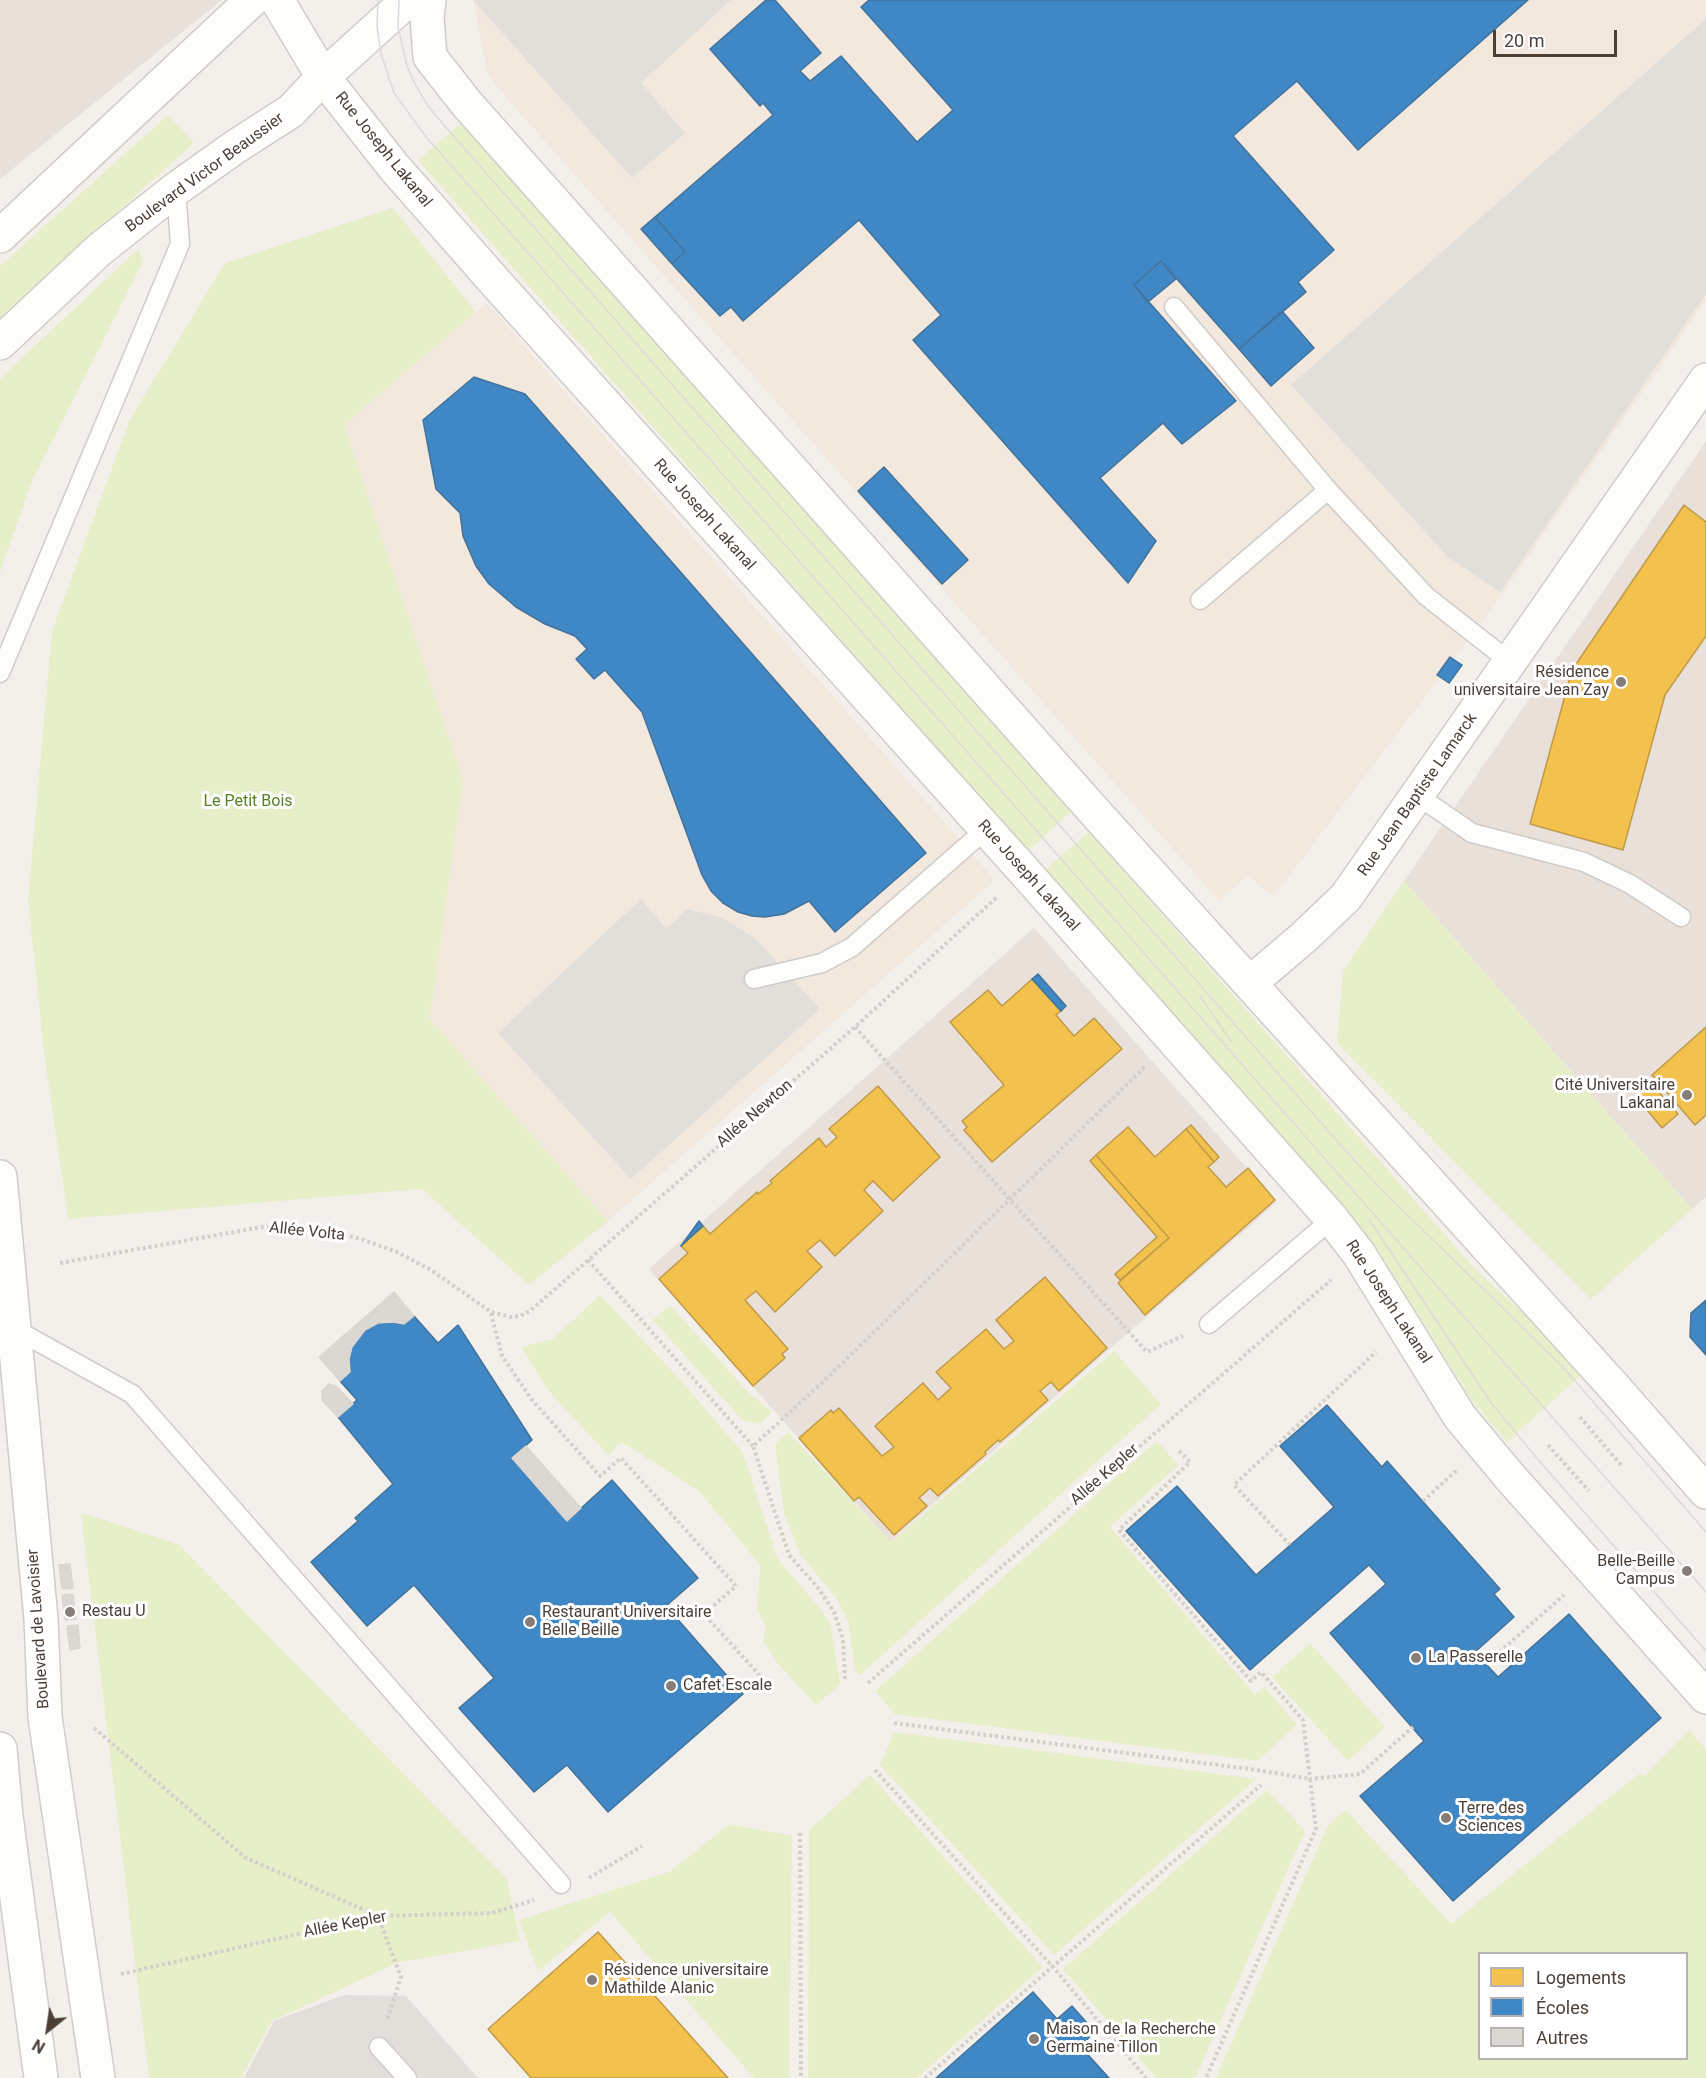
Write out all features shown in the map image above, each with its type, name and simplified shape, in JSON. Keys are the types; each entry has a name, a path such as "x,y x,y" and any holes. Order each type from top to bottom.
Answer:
{"street":[{"path":"0,236 252,0"},
{"name":"Rue Joseph Lakanal","path":"277,0 323,77 394,167 1332,1219 1369,1268 1460,1417 1510,1477 1706,1697"},
{"path":"405,2 427,17 430,57 496,138 1093,810 1706,1492"},
{"name":"Boulevard Victor Beaussier","path":"0,343 99,250 176,189 291,111 323,77 405,2"},
{"name":"Rue Jean Baptiste Lamarck","path":"1250,983 1303,938 1346,897 1706,380"},
{"name":"Boulevard de Lavoisier","path":"0,1177 41,1619 45,1717 98,2078"},
{"path":"0,1749 6,1816 41,2078"}],"lane":[{"path":"0,673 180,244 176,189"},
{"path":"1174,307 1328,490 1426,596 1510,662"},
{"path":"1200,600 1328,490"},
{"path":"1418,796 1472,833 1584,862 1630,884 1681,917"},
{"path":"754,979 822,963 852,947 986,829"},
{"path":"1209,1324 1332,1219"},
{"path":"15,1329 132,1394 567,1886"},
{"path":"379,2047 407,2078"}],"path":[{"name":"Allée Newton","path":"491,1312 510,1317 520,1316 530,1311 855,1027 999,895"},
{"path":"855,1027 1147,1352 1209,1324"},
{"path":"753,1446 825,1380 1148,1063"},
{"name":"Allée Volta","path":"60,1263 262,1227 295,1227 329,1231 397,1252 431,1270 491,1312"},
{"path":"588,1260 753,1446 789,1555 819,1589 834,1612 843,1639 845,1679"},
{"name":"Allée Kepler","path":"868,1683 1336,1275"},
{"path":"491,1312 502,1356 532,1400 600,1476 621,1458 736,1586 704,1614 762,1678"},
{"path":"1290,1545 1234,1485 1376,1351"},
{"path":"1580,1417 1621,1465"},
{"path":"1548,1445 1589,1491"},
{"path":"1179,1452 1190,1462 1119,1530 1251,1681 1261,1672 1303,1720 1316,1829 1206,2078"},
{"path":"1423,1501 1463,1465"},
{"path":"1486,1664 1570,1589"},
{"path":"894,1724 1257,1770 1310,1779 1359,1774 1413,1727"},
{"path":"94,1728 246,1858 378,1916 401,1977 379,2047"},
{"path":"875,1770 1053,1967 1146,2078"},
{"path":"925,2078 1262,1785"},
{"path":"800,1833 801,2078"},
{"name":"Allée Kepler","path":"118,1974 378,1916 492,1913 567,1886 642,1846"}],"shaded area":[{"path":"0,0 222,0 0,179"},
{"path":"473,0 1706,0 1706,301 1494,606 1274,896 1247,876 1219,901 495,85 487,71"},
{"path":"473,0 731,0 641,83 685,133 632,178"},
{"path":"1706,19 1706,294 1500,592 1448,557 1291,385"},
{"path":"487,303 995,880 608,1221 430,1019 463,780 344,425"},
{"path":"1706,441 1706,1197 1692,1209 1404,881"},
{"path":"641,899 666,929 687,909 723,918 756,939 820,1009 631,1179 498,1033"},
{"path":"1034,928 1277,1202 890,1542 649,1269"},
{"path":"344,1995 406,1996 478,2078 244,2078 274,2021"}],"green space":[{"path":"168,115 194,143 0,318 0,266"},
{"path":"464,121 1072,811 1027,852 418,160"},
{"name":"Le Petit Bois","path":"393,208 476,312 344,425 463,780 430,1019 608,1221 529,1285 422,1189 68,1219 44,1052 28,899 52,631 130,419 225,263"},
{"path":"139,248 143,262 32,481 0,573 0,379"},
{"path":"1089,832 1477,1271 1542,1330 1582,1374 1507,1442 1471,1399 1376,1247 1045,870"},
{"path":"1404,881 1692,1209 1591,1299 1337,1043 1343,971"},
{"path":"600,1295 677,1376 743,1453 778,1560 820,1608 831,1626 840,1684 816,1705 778,1664 763,1641 766,1626 757,1610 760,1565 699,1491 622,1442 608,1455 548,1390 521,1347 553,1339"},
{"path":"670,1305 748,1392 772,1412 759,1424 743,1421 653,1320"},
{"path":"1114,1351 1161,1404 860,1675 855,1670 848,1621 836,1598 800,1554 784,1513 775,1445 788,1432 891,1542"},
{"path":"1157,1441 1178,1465 1110,1527 1255,1695 1264,1687 1297,1725 1257,1761 895,1714 875,1691"},
{"path":"81,1513 178,1544 507,1879 520,1941 397,1963 272,2021 241,2078 149,2078"},
{"path":"1310,1643 1385,1727 1348,1761 1272,1677"},
{"path":"1689,1730 1706,1749 1706,2078 1216,2078 1328,1825 1346,1810 1451,1924 1639,1774 1645,1776"},
{"path":"894,1732 1256,1779 1054,1955 880,1765"},
{"path":"870,1775 1043,1967 917,2078 808,2078 809,1830"},
{"path":"1267,1790 1305,1831 1195,2078 1156,2078 1063,1969"},
{"path":"730,1824 792,1836 789,2078 754,2078 610,1912 538,1971 519,1920 669,1872"}],"building: Logements":[{"name":"Résidence universitaire Jean Zay","path":"1684,505 1706,522 1706,636 1665,695 1623,850 1530,824 1572,670"},
{"path":"1032,979 1061,1011 1056,1015 1074,1036 1094,1018 1122,1049 992,1162 964,1130 967,1127 962,1121 1004,1085 950,1022 988,990 1002,1006"},
{"name":"Cité Universitaire Lakanal","path":"1706,1027 1706,1115 1695,1125 1652,1075"},
{"path":"1651,1083 1678,1114 1662,1128 1636,1097"},
{"path":"878,1086 940,1157 893,1201 873,1181 864,1190 883,1211 835,1256 820,1240 807,1251 822,1267 775,1312 756,1291 745,1300 788,1349 782,1354 785,1358 753,1386 659,1279 688,1253 681,1246 703,1226 710,1234 757,1192 758,1194 772,1183 770,1181 819,1138 826,1147 837,1137 829,1129"},
{"path":"1191,1125 1219,1157 1214,1162 1186,1129"},
{"path":"1128,1127 1155,1157 1186,1129 1214,1162 1208,1167 1226,1187 1248,1168 1275,1200 1145,1315 1118,1283 1169,1238 1096,1155"},
{"path":"1096,1155 1169,1238 1120,1280 1115,1274 1157,1237 1090,1161"},
{"path":"1045,1277 1107,1348 1059,1391 1051,1382 1040,1391 1048,1400 1000,1442 998,1440 985,1452 986,1454 938,1496 930,1488 919,1498 927,1506 894,1535 859,1497 854,1501 799,1438 831,1410 833,1413 839,1408 882,1456 894,1447 875,1426 923,1383 938,1400 951,1388 936,1372 986,1329 1004,1349 1014,1341 996,1320"},
{"name":"Résidence universitaire Mathilde Alanic","path":"598,1932 728,2078 531,2078 488,2029"}],"building: Écoles":[{"path":"766,0 775,0 821,53 800,71 810,81 841,56 917,142 953,110 861,7 869,0 1528,0 1358,150 1297,81 1233,136 1334,250 1298,282 1306,292 1239,349 1161,261 1134,285 1236,401 1182,444 1163,423 1100,478 1156,541 1128,583 913,340 941,315 859,220 743,321 731,307 720,316 672,264 685,252 655,217 773,115 763,103 760,106 710,49"},
{"path":"655,217 685,252 672,264 641,229"},
{"path":"1161,261 1176,279 1148,302 1134,285"},
{"path":"1282,311 1314,348 1271,386 1239,349"},
{"path":"474,377 525,394 926,853 835,932 809,901 784,914 765,917 752,916 738,912 723,903 711,891 702,875 642,712 605,670 594,679 576,659 587,649 575,636 545,624 516,607 489,584 476,566 463,536 460,513 436,489 423,420"},
{"path":"884,467 968,560 942,584 858,491"},
{"path":"1450,657 1462,665 1449,683 1437,675"},
{"path":"1038,974 1066,1006 1061,1011 1032,979"},
{"path":"699,1221 703,1226 681,1246"},
{"path":"1706,1300 1706,1355 1690,1337 1691,1313"},
{"path":"414,1316 438,1343 458,1325 532,1440 512,1458 567,1521 612,1480 698,1578 666,1606 743,1694 608,1812 567,1765 534,1792 459,1708 494,1678 414,1585 367,1626 311,1562 358,1521 355,1518 393,1484 338,1417 357,1400 340,1381 350,1372 349,1359 352,1347 365,1330 378,1323 404,1324"},
{"name":"La Passerelle","path":"1327,1405 1382,1467 1387,1461 1500,1589 1494,1594 1514,1617 1475,1652 1498,1677 1569,1614 1661,1718 1453,1901 1360,1796 1424,1741 1330,1633 1386,1584 1369,1565 1250,1670 1126,1531 1177,1486 1256,1575 1334,1507 1280,1446"},
{"name":"Maison de la Recherche Germaine Tillon","path":"1033,1992 1057,2019 1072,2006 1095,2032 1080,2046 1109,2078 936,2078"}],"building: Autres":[{"path":"394,1292 414,1316 404,1324 378,1323 365,1330 352,1347 349,1359 350,1372 340,1381 319,1357"},
{"path":"329,1384 337,1387 353,1404 338,1417 322,1400 322,1391"},
{"path":"526,1446 581,1508 567,1521 512,1458"},
{"path":"70,1564 73,1588 62,1589 59,1565"},
{"path":"73,1594 76,1619 65,1620 62,1595"},
{"path":"78,1625 80,1648 70,1650 67,1626"}],"tram line":[{"path":"378,0 377,27 381,54 394,93 427,138 1706,1592"},
{"path":"399,0 398,27 407,66 428,106 443,124 1353,1159 1563,1367 1706,1532"},
{"path":"1200,996 1231,1041"},
{"path":"1369,1219 1489,1400 1535,1456 1706,1651"}],"place":[{"name":"Résidence universitaire Jean Zay","path":"1621,682"},
{"name":"Cité Universitaire Lakanal","path":"1687,1095"},
{"name":"Belle-Beille Campus","path":"1687,1571"},
{"name":"Restau U","path":"70,1612"},
{"name":"Restaurant Universitaire Belle Beille","path":"530,1622"},
{"name":"La Passerelle","path":"1416,1658"},
{"name":"Cafet Escale","path":"671,1686"},
{"name":"Terre des Sciences","path":"1446,1818"},
{"name":"Résidence universitaire Mathilde Alanic","path":"592,1980"},
{"name":"Maison de la Recherche Germaine Tillon","path":"1034,2039"}]}
